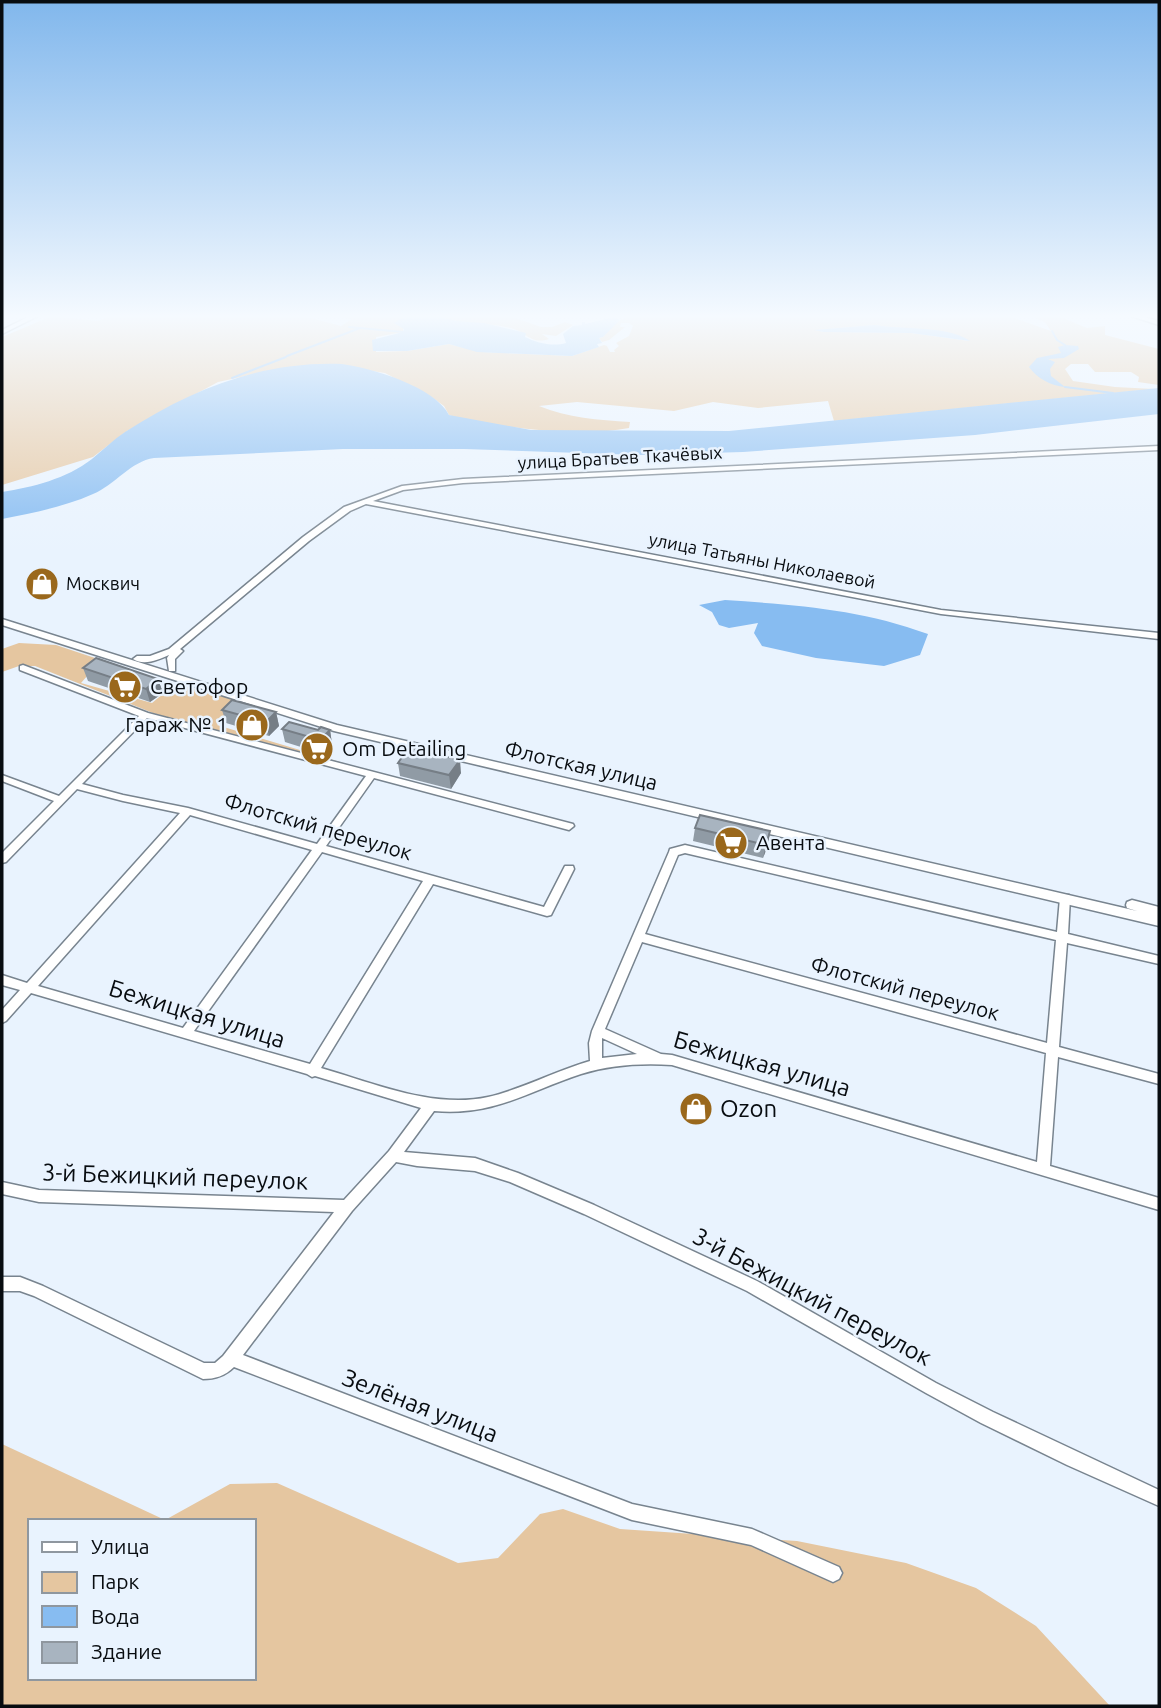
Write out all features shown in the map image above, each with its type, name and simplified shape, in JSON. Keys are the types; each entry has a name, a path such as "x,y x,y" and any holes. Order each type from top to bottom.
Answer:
{"main road":[{"name":"Флотская улица","path":"2,615 336,721 400,738 1159,912"},
{"name":"Флотская улица","path":"2,622 334,728 1159,920"}],"street":[{"name":"улица Братьев Ткачёвых","path":"172,669 171,659 177,653 214,625 312,540 367,501 404,490 463,482 1159,450"},
{"name":"улица Братьев Ткачёвых","path":"137,659 150,659 172,651 306,539 347,509 408,486 436,482 1159,450"},
{"path":"367,501 396,505 394,496 404,490"},
{"name":"улица Татьяны Николаевой","path":"367,501 941,612 1159,634"},
{"path":"23,668 145,715 569,826"},
{"path":"2,859 145,715"},
{"path":"185,1034 371,776"},
{"path":"2,778 61,800"},
{"name":"Флотский переулок","path":"77,786 123,799 188,811 547,912 569,869"},
{"path":"2,1018 188,811"},
{"path":"596,1066 594,1043 598,1031 674,852 685,849 1159,960"},
{"path":"312,1073 430,879"},
{"path":"1043,1170 1065,898"},
{"name":"Флотский переулок","path":"640,937 1159,1079"},
{"name":"Бежицкая улица","path":"2,979 312,1073 431,1105 464,1108 492,1104 582,1069 638,1058 688,1064 1159,1203"},
{"path":"598,1031 661,1059"},
{"path":"2,1284 20,1284 38,1291 203,1371 214,1372 223,1368 347,1206 394,1155 431,1105"},
{"name":"3-й Бежицкий переулок","path":"394,1155 411,1162 449,1160 486,1167 692,1256 804,1314 930,1387 1031,1441 1159,1498"},
{"name":"3-й Бежицкий переулок","path":"2,1188 39,1196 347,1206"},
{"name":"Зелёная улица","path":"231,1358 632,1512 752,1537 833,1573"}],"green space":[{"path":"2,396 193,396 127,431 93,457 2,485"},
{"path":"429,396 1087,396 834,421 828,401 758,408 713,402 674,411 577,402 539,406 572,416 630,422 629,428 587,432 519,428 455,417 449,415 444,406"},
{"path":"19,643 56,645 101,660 81,683 152,703 176,683 242,702 217,725 350,765 348,768 153,713 35,666 19,666 2,672 2,649"},
{"path":"2,1444 163,1519 28,1519 28,1680 256,1680 256,1519 167,1519 230,1484 277,1483 458,1563 498,1558 540,1514 563,1509 620,1529 797,1541 906,1563 976,1588 1036,1626 1110,1706 2,1706"}],"water":[{"path":"192,396 430,396 449,415 531,430 729,431 1082,396 1159,396 1159,414 975,435 743,452 638,455 464,449 343,449 154,458 138,464 101,490 82,499 2,519 2,492 37,485 71,472 125,432"},
{"path":"725,600 803,606 853,614 928,634 920,655 884,666 816,658 762,646 754,633 758,623 729,628 719,625 712,612 699,605"}],"building":[{"path":"96,658 158,679 146,689 83,668"},
{"path":"232,700 276,712 266,722 222,710"},
{"path":"289,722 318,730 321,727 330,730 320,740 282,729"},
{"path":"409,747 460,760 449,775 398,763"},
{"path":"700,815 770,831 766,845 695,828"}],"place":[{"name":"Москвич","path":"42,584"},
{"name":"Светофор","path":"125,687"},
{"name":"Гараж № 1","path":"252,725"},
{"name":"Om Detailing","path":"317,749"},
{"name":"Авента","path":"731,843"},
{"name":"Ozon","path":"696,1109"}]}
